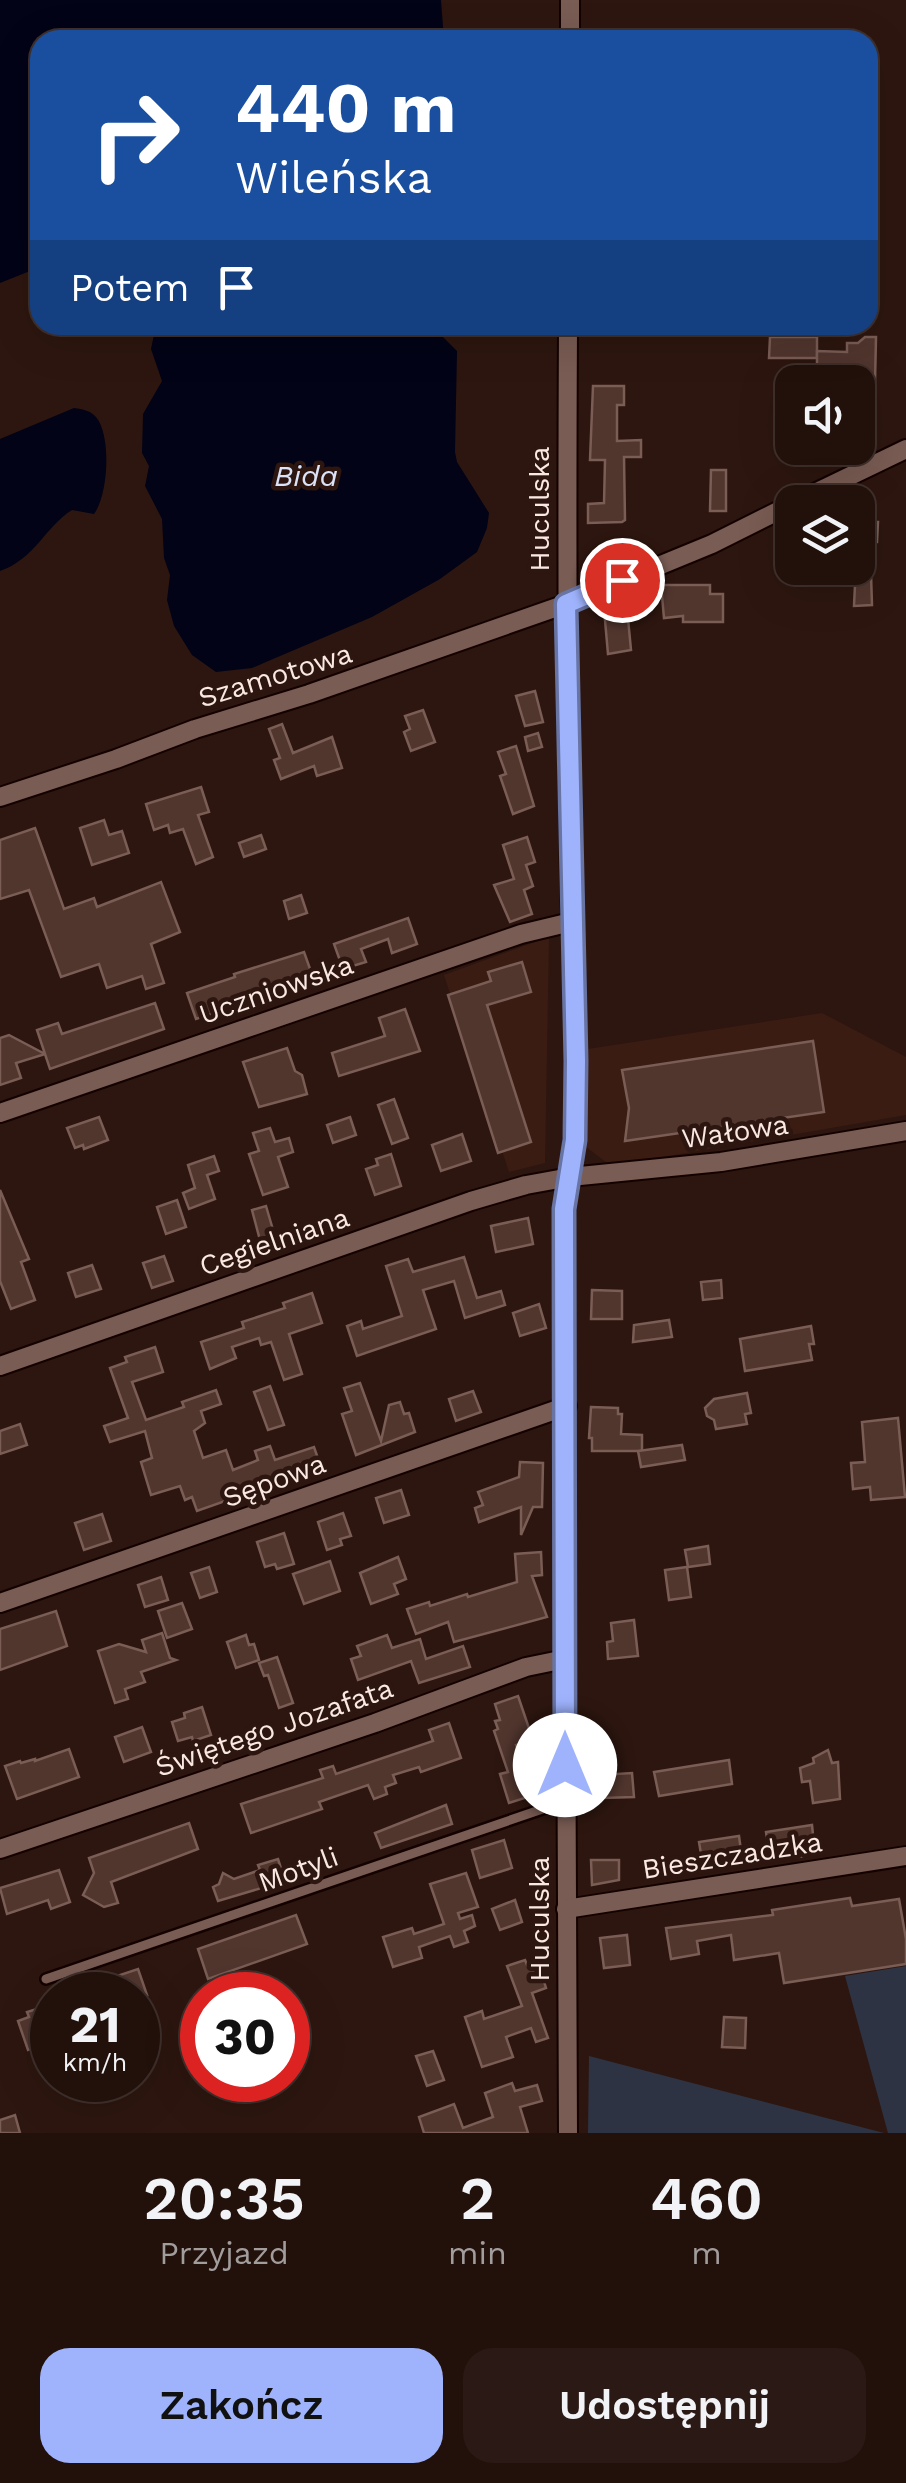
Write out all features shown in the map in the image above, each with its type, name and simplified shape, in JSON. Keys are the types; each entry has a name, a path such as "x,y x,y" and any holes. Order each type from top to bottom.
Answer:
{"street":[{"path":"570,0 570,30"},
{"name":"Huculska","path":"568,335 566,604 576,1061 575,1140 564,1209 568,2133"},
{"name":"Szamotowa","path":"832,485 906,450"},
{"name":"Szamotowa","path":"0,797 566,604 712,544 775,512"},
{"name":"Uczniowska","path":"0,1113 520,934 571,922"},
{"name":"Wałowa","path":"570,1178 721,1162 906,1131"},
{"name":"Cegielniana","path":"0,1366 471,1201 526,1184 570,1178"},
{"name":"Sępowa","path":"0,1602 566,1406"},
{"name":"Świętego Jozafata","path":"0,1850 376,1723 526,1667 565,1659"},
{"name":"Bieszczadzka","path":"566,1909 906,1856"}],"lane":[{"name":"Motyli","path":"66,1972 566,1801"}],"shaded area":[{"path":"549,937 545,1163 509,1172 444,975"},
{"path":"822,1013 906,1057 906,1115 611,1166 585,1146 588,1049"},
{"path":"906,1966 906,2133 888,2133 845,1976"},
{"path":"589,2056 884,2133 588,2133"}],"water":[{"path":"0,0 441,0 443,30 30,30 30,271 0,283"},
{"name":"Bida","path":"154,335 441,335 457,351 457,462 489,513 477,552 440,579 372,617 252,668 216,672 192,655 174,626 167,600 170,575 164,558 162,519 145,486 149,466 142,453 143,414 162,381 151,349"},
{"path":"74,408 94,415 101,426 106,466 99,505 94,514 72,510 22,559 0,571 0,439"}],"building":[{"path":"770,337 817,337 817,358 769,358"},
{"path":"865,337 876,337 875,383 875,365 817,365 817,351 847,352 847,343 858,343"},
{"path":"593,386 624,386 624,405 617,405 617,441 641,440 641,457 624,457 622,522 588,523 588,504 604,503 605,460 590,460"},
{"path":"711,470 726,470 726,511 710,511"},
{"path":"661,585 710,585 710,594 723,594 723,622 683,622 683,616 664,618"},
{"path":"855,585 871,585 872,605 854,606"},
{"path":"627,608 631,650 608,654 604,609"},
{"path":"535,691 543,722 525,726 516,696"},
{"path":"423,710 435,742 411,751 404,732 410,729 405,716"},
{"path":"282,724 293,753 332,737 342,768 317,776 314,766 281,779 274,760 280,758 269,729"},
{"path":"538,733 542,747 528,751 525,737"},
{"path":"516,746 534,806 513,814 500,776 506,774 498,752"},
{"path":"201,787 209,812 198,815 213,857 196,864 183,829 170,833 168,825 154,830 146,804"},
{"path":"104,820 109,835 122,831 129,853 92,865 80,828"},
{"path":"35,828 64,909 94,898 97,907 161,882 180,932 151,944 164,983 146,989 142,976 107,988 99,964 61,977 29,890 0,899 0,840"},
{"path":"261,835 266,849 244,857 239,843"},
{"path":"527,837 535,862 526,865 533,886 524,890 532,914 510,922 494,885 514,879 503,845"},
{"path":"301,895 307,913 289,919 284,901"},
{"path":"408,918 417,944 392,953 388,939 361,949 366,962 343,969 334,944"},
{"path":"304,952 314,980 196,1019 187,993"},
{"path":"522,962 531,992 487,1005 531,1142 498,1153 448,995 491,981 488,972"},
{"path":"155,1003 164,1029 50,1069 37,1030 58,1023 62,1034"},
{"path":"405,1009 420,1051 339,1076 332,1053 385,1036 379,1018"},
{"path":"9,1035 45,1054 16,1063 21,1078 0,1085 0,1038"},
{"path":"813,1041 824,1112 625,1141 629,1108 622,1070"},
{"path":"287,1048 307,1094 259,1107 243,1062"},
{"path":"394,1099 408,1138 392,1144 378,1105"},
{"path":"99,1117 108,1140 84,1149 83,1145 75,1148 67,1128"},
{"path":"350,1117 356,1135 333,1143 327,1125"},
{"path":"270,1128 275,1142 289,1138 293,1152 278,1157 288,1187 263,1195 249,1154 259,1151 253,1133"},
{"path":"462,1134 471,1161 441,1171 432,1145"},
{"path":"391,1154 401,1186 375,1195 366,1169 378,1165 376,1159"},
{"path":"214,1156 219,1171 207,1175 215,1199 189,1209 183,1193 195,1188 188,1165"},
{"path":"0,1190 29,1259 21,1262 35,1300 11,1309 0,1281"},
{"path":"177,1200 186,1227 166,1234 157,1207"},
{"path":"266,1206 276,1240 261,1244 252,1210"},
{"path":"528,1218 533,1244 496,1252 491,1226"},
{"path":"164,1256 173,1281 152,1288 143,1263"},
{"path":"464,1257 477,1298 501,1291 505,1305 465,1318 454,1281 423,1290 436,1329 357,1356 347,1326 361,1321 363,1329 402,1316 386,1266 408,1259 413,1272"},
{"path":"92,1265 101,1289 76,1297 68,1273"},
{"path":"721,1280 722,1298 703,1300 701,1282"},
{"path":"592,1290 622,1291 622,1319 591,1319"},
{"path":"312,1293 322,1323 289,1334 302,1374 284,1380 271,1342 261,1345 259,1338 232,1347 236,1358 210,1369 201,1342 244,1328 242,1322 285,1308 283,1303"},
{"path":"539,1304 546,1328 520,1336 513,1313"},
{"path":"669,1320 672,1337 633,1342 634,1325"},
{"path":"811,1326 812,1360 745,1371 740,1339"},
{"path":"155,1347 163,1372 132,1382 146,1420 184,1407 182,1402 216,1390 221,1404 201,1411 205,1423 194,1431 203,1458 226,1450 233,1470 258,1460 255,1451 270,1446 275,1460 314,1447 321,1467 197,1511 192,1497 185,1500 180,1486 151,1495 141,1462 152,1458 145,1431 110,1442 104,1426 128,1418 110,1368 127,1362 125,1357"},
{"path":"360,1383 381,1441 389,1405 400,1402 404,1414 409,1413 415,1432 356,1455 342,1414 352,1411 344,1388"},
{"path":"270,1386 284,1425 268,1430 254,1392"},
{"path":"473,1391 481,1412 456,1421 449,1399"},
{"path":"747,1393 751,1413 745,1414 747,1424 716,1429 705,1408 714,1399"},
{"path":"591,1407 618,1408 618,1414 622,1414 621,1434 642,1435 642,1451 592,1451"},
{"path":"898,1418 905,1497 871,1500 870,1487 853,1489 851,1463 865,1462 862,1422"},
{"path":"20,1424 27,1445 0,1454 0,1431"},
{"path":"682,1445 685,1460 641,1467 638,1451"},
{"path":"520,1462 543,1463 542,1507 533,1507 521,1535 521,1507 479,1522 475,1508 483,1505 478,1492 519,1477"},
{"path":"401,1490 409,1515 384,1523 376,1498"},
{"path":"343,1513 351,1536 340,1539 342,1545 327,1550 318,1522"},
{"path":"102,1514 111,1541 84,1550 75,1523"},
{"path":"284,1533 294,1564 277,1569 275,1564 265,1567 257,1542"},
{"path":"708,1546 710,1564 688,1567 685,1550"},
{"path":"541,1552 542,1575 532,1576 547,1617 454,1642 448,1622 416,1634 407,1609 517,1582 515,1554"},
{"path":"398,1557 406,1579 394,1584 398,1594 371,1604 360,1573"},
{"path":"330,1561 340,1591 304,1604 293,1574"},
{"path":"209,1567 217,1592 200,1598 191,1573"},
{"path":"687,1567 691,1597 669,1600 665,1570"},
{"path":"161,1577 168,1600 145,1607 138,1585"},
{"path":"182,1603 192,1629 167,1638 158,1611"},
{"path":"56,1611 67,1646 0,1670 0,1629"},
{"path":"634,1620 638,1656 608,1659 607,1642 613,1641 611,1623"},
{"path":"162,1633 170,1658 176,1660 141,1672 145,1682 125,1689 128,1699 115,1703 98,1651 119,1644 146,1652 142,1640"},
{"path":"246,1635 259,1660 236,1668 227,1642"},
{"path":"387,1635 392,1648 420,1639 426,1659 463,1646 470,1667 419,1683 411,1661 358,1680 351,1659 361,1656 357,1646"},
{"path":"277,1657 293,1703 279,1708 268,1675 264,1676 259,1663"},
{"path":"518,1696 533,1740 516,1745 531,1796 509,1803 500,1774 508,1772 494,1731 498,1729 495,1721 500,1720 495,1704"},
{"path":"202,1707 211,1735 178,1741 172,1722"},
{"path":"449,1723 461,1758 421,1772 419,1767 393,1775 396,1783 385,1787 387,1794 374,1799 368,1785 319,1802 322,1809 251,1833 241,1804 323,1778 320,1770 333,1766 336,1774 433,1741 429,1730"},
{"path":"142,1727 151,1752 124,1762 115,1737"},
{"path":"69,1749 79,1777 17,1799 5,1766"},
{"path":"828,1750 832,1763 838,1762 840,1799 813,1803 810,1781 802,1782 800,1768 814,1763 813,1758"},
{"path":"729,1760 732,1784 659,1796 654,1772"},
{"path":"632,1773 634,1797 602,1798 601,1775"},
{"path":"446,1805 452,1824 381,1848 375,1833"},
{"path":"189,1823 198,1849 111,1882 118,1903 104,1907 83,1895 94,1873 89,1858"},
{"path":"812,1825 815,1854 799,1857 797,1844 773,1848 768,1845 766,1832"},
{"path":"739,1836 742,1858 703,1866 699,1842"},
{"path":"504,1840 512,1868 480,1878 472,1850"},
{"path":"278,1859 285,1881 218,1901 213,1887 219,1884 223,1873 234,1879"},
{"path":"591,1860 619,1860 619,1880 592,1885"},
{"path":"59,1870 70,1902 51,1909 48,1900 7,1914 0,1888"},
{"path":"466,1873 478,1907 458,1913 460,1919 472,1915 475,1926 464,1931 468,1942 454,1947 450,1936 419,1947 422,1958 393,1967 383,1937 412,1928 414,1934 444,1924 430,1884"},
{"path":"850,1898 852,1906 899,1899 906,1964 784,1983 779,1953 734,1960 731,1935 697,1941 699,1954 671,1959 666,1928 773,1915 772,1910"},
{"path":"515,1900 522,1922 500,1930 492,1909"},
{"path":"296,1915 307,1944 228,1972 206,1972 198,1949"},
{"path":"627,1935 630,1965 604,1968 600,1938"},
{"path":"525,1960 527,1965 538,1962 546,1988 532,1993 548,2038 536,2042 531,2028 506,2037 513,2057 482,2067 465,2017 482,2011 484,2019 522,2006 507,1966"},
{"path":"30,2011 28,2050 18,2021 29,2017"},
{"path":"724,2017 746,2018 745,2048 722,2047"},
{"path":"433,2051 444,2080 427,2086 416,2056"},
{"path":"512,2083 515,2091 537,2085 542,2101 520,2107 528,2133 424,2133 419,2117 454,2104 463,2128 493,2117 485,2093"},
{"path":"15,2115 20,2133 0,2133 0,2120"}],"route":[{"path":"565,1765 564,1209 575,1140 576,1061 566,604 622,580"}]}
